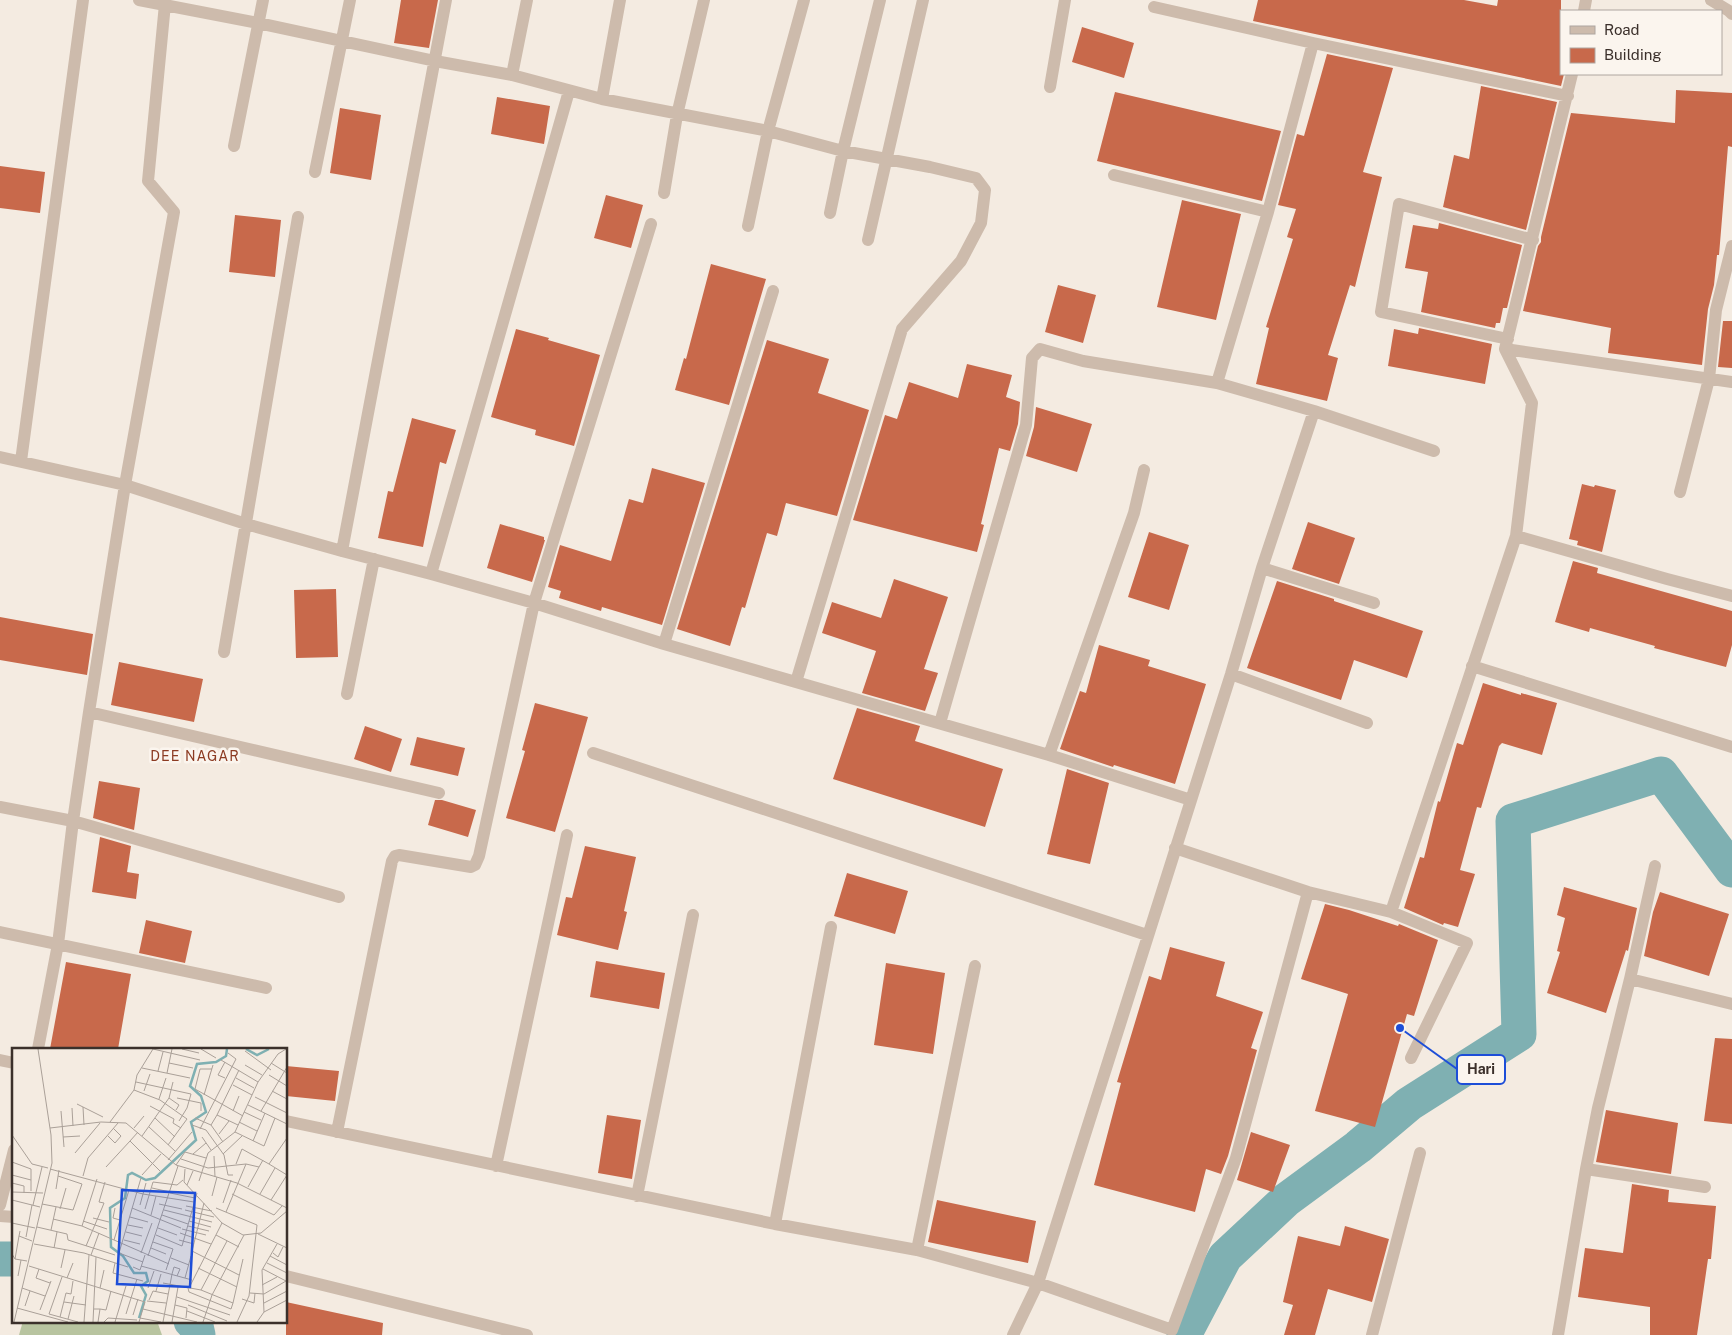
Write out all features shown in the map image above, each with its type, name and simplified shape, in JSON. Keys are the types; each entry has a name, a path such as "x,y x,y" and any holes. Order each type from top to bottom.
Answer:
{"street":[{"path":"21,461 83,0"},
{"path":"139,0 512,75 602,99 677,115 768,131 843,151 976,178 985,190 981,223 962,261 902,329 796,682"},
{"path":"234,146 263,0"},
{"path":"315,172 350,0"},
{"path":"342,551 446,0"},
{"path":"512,75 526,0"},
{"path":"602,99 620,0"},
{"path":"664,193 677,115 704,0"},
{"path":"748,226 768,131 804,0"},
{"path":"830,213 843,151 880,0"},
{"path":"868,240 922,0"},
{"path":"1050,87 1065,0"},
{"path":"1711,0 1732,14"},
{"path":"38,1048 58,944 73,821 125,485 174,212 148,181 165,4"},
{"path":"1154,8 1568,96"},
{"path":"1216,383 1268,212 1313,43"},
{"path":"1391,912 1516,536 1532,403 1507,344 1572,75"},
{"path":"431,574 569,91"},
{"path":"1114,176 1268,212"},
{"path":"1533,240 1399,204 1381,312 1507,344 1732,382"},
{"path":"224,652 298,217"},
{"path":"337,1132 392,861 395,856 399,855 471,867 475,865 479,856 534,603 651,224"},
{"path":"1680,492 1709,378 1716,310 1732,246"},
{"path":"664,644 773,291"},
{"path":"940,723 1026,424 1032,358 1040,349 1083,361 1216,383 1314,411 1434,450"},
{"path":"1014,1335 1038,1283 1231,674 1262,568 1314,411"},
{"path":"0,457 125,485 246,524 534,603 664,644 1049,754 1191,800"},
{"path":"1049,754 1134,513 1144,470"},
{"path":"1516,536 1732,596"},
{"path":"347,694 374,559"},
{"path":"1262,568 1374,603"},
{"path":"1472,666 1732,747"},
{"path":"1231,674 1367,723"},
{"path":"89,712 439,793"},
{"path":"593,753 1147,935"},
{"path":"0,806 73,821 339,897"},
{"path":"496,1166 567,835"},
{"path":"1175,848 1308,892 1391,912 1468,943 1411,1058"},
{"path":"1558,1335 1598,1108 1630,979 1655,866"},
{"path":"288,1121 637,1196 917,1250 1038,1283 1172,1330 1236,1158 1308,892"},
{"path":"637,1196 693,915"},
{"path":"775,1224 831,928"},
{"path":"0,932 266,988"},
{"path":"917,1250 975,966"},
{"path":"1630,979 1732,1004"},
{"path":"1372,1335 1420,1153"},
{"path":"0,1205 3,1180 12,1155"},
{"path":"1586,1168 1705,1187"},
{"path":"288,1276 527,1335"}],"green space":[{"path":"23,1322 157,1322 162,1335 19,1335"}],"building":[{"path":"401,0 438,0 429,48 394,43"},
{"path":"1258,0 1464,0 1497,6 1498,0 1561,0 1560,75 1564,75 1561,86 1253,21"},
{"path":"1082,27 1134,43 1124,78 1072,62"},
{"path":"1327,54 1393,68 1363,172 1382,177 1355,287 1350,285 1328,355 1338,358 1327,401 1256,384 1269,328 1266,327 1293,239 1287,237 1296,209 1278,205 1297,134 1304,136"},
{"path":"1481,86 1557,102 1526,230 1443,207 1454,155 1469,159"},
{"path":"1676,90 1732,93 1732,147 1728,146 1719,255 1717,255 1714,285 1708,309 1702,365 1608,353 1611,328 1523,311 1571,113 1675,123"},
{"path":"1115,92 1281,131 1262,201 1097,161"},
{"path":"497,97 550,106 544,144 491,134"},
{"path":"340,108 381,115 371,180 330,173"},
{"path":"0,166 45,172 40,213 0,208"},
{"path":"606,195 643,205 631,248 594,238"},
{"path":"1182,200 1241,214 1216,320 1157,307"},
{"path":"235,215 281,220 275,277 229,272"},
{"path":"1439,223 1522,245 1507,308 1503,308 1500,323 1496,323 1495,328 1421,312 1428,272 1405,268 1413,225 1438,229"},
{"path":"711,264 766,279 729,405 675,390 684,358 686,359"},
{"path":"1058,285 1096,295 1083,343 1045,332"},
{"path":"1723,321 1732,321 1732,368 1718,367"},
{"path":"1419,328 1492,344 1485,384 1388,366 1394,329 1418,334"},
{"path":"516,329 600,355 574,446 535,435 536,430 491,417"},
{"path":"767,340 829,359 818,393 869,410 837,516 786,503 777,536 767,533 745,608 742,607 730,646 677,629"},
{"path":"967,364 1012,375 1006,397 1020,402 1018,424 1010,451 999,448 981,524 984,525 977,552 853,520 885,415 897,419 909,382 958,398"},
{"path":"1036,407 1092,424 1077,472 1026,456 1034,427"},
{"path":"412,418 456,430 446,464 440,462 423,547 378,538 388,491 393,492"},
{"path":"652,468 705,483 662,625 602,607 601,611 559,598 561,591 548,587 560,545 611,561 629,499 643,503"},
{"path":"1582,484 1616,490 1602,552 1577,545 1578,541 1569,539"},
{"path":"1308,522 1355,538 1339,584 1292,569"},
{"path":"500,524 544,537 545,540 532,582 487,568"},
{"path":"1149,532 1189,545 1169,610 1128,597"},
{"path":"1573,561 1598,568 1597,573 1732,611 1732,645 1726,667 1654,648 1655,646 1590,628 1589,632 1555,622"},
{"path":"894,579 948,597 924,669 938,673 925,711 862,693 876,651 822,633 832,602 881,618"},
{"path":"1277,581 1423,631 1407,678 1354,660 1341,700 1247,668"},
{"path":"336,589 338,657 296,658 294,590"},
{"path":"0,617 93,634 87,675 0,660"},
{"path":"1099,645 1150,660 1148,666 1206,684 1175,784 1114,765 1113,767 1060,749 1080,691 1086,693"},
{"path":"119,662 203,679 194,722 111,705"},
{"path":"1483,683 1521,695 1521,693 1557,703 1542,755 1502,743 1499,746 1481,808 1477,807 1460,870 1475,874 1458,927 1444,923 1443,925 1404,908 1420,857 1424,858 1438,801 1440,802 1457,743 1463,745"},
{"path":"535,703 588,717 555,832 506,818 525,751 522,750"},
{"path":"857,708 920,726 915,741 1003,769 985,827 833,779"},
{"path":"365,726 402,739 391,772 354,759"},
{"path":"417,737 465,748 458,776 410,765"},
{"path":"1067,769 1109,783 1090,864 1047,854"},
{"path":"99,781 140,788 134,830 93,818"},
{"path":"435,800 442,800 476,810 468,837 428,825"},
{"path":"100,837 131,846 127,872 139,874 136,899 92,892"},
{"path":"585,846 636,857 624,911 627,912 618,950 557,935 566,897 572,898"},
{"path":"847,873 908,891 895,934 834,916"},
{"path":"1564,887 1637,908 1628,951 1626,950 1606,1013 1547,993 1560,952 1557,951 1565,918 1557,915"},
{"path":"1660,892 1729,914 1709,976 1644,956 1653,912"},
{"path":"1325,904 1398,926 1399,924 1438,940 1414,1016 1407,1014 1375,1127 1315,1111 1348,994 1301,979"},
{"path":"146,920 192,931 185,963 139,953"},
{"path":"1170,947 1225,962 1216,996 1263,1012 1251,1048 1257,1050 1228,1156 1221,1174 1206,1169 1195,1212 1094,1185 1121,1083 1117,1082 1149,976 1161,980"},
{"path":"596,961 665,973 659,1009 590,997"},
{"path":"66,962 131,974 118,1048 50,1048"},
{"path":"886,963 945,973 933,1054 874,1045"},
{"path":"1715,1038 1732,1039 1732,1124 1704,1121"},
{"path":"288,1066 339,1071 335,1101 288,1096"},
{"path":"1606,1110 1678,1123 1671,1174 1596,1162"},
{"path":"607,1115 641,1120 632,1179 598,1173"},
{"path":"1251,1132 1290,1145 1273,1192 1237,1180"},
{"path":"1632,1184 1669,1190 1668,1202 1716,1206 1711,1259 1708,1259 1697,1335 1650,1335 1650,1307 1578,1297 1585,1248 1623,1253"},
{"path":"937,1200 1036,1221 1028,1263 928,1242"},
{"path":"1345,1226 1389,1239 1372,1302 1328,1289 1315,1335 1284,1335 1293,1305 1283,1302 1298,1236 1340,1246"},
{"path":"288,1302 383,1323 382,1335 286,1335"}],"waterway":[{"path":"1184,1335 1225,1257 1286,1200 1358,1147 1409,1104 1519,1034 1513,821 1661,774 1732,870"},
{"path":"0,1259 12,1259"},
{"path":"192,1322 196,1326 198,1335"}],"place":[{"name":"Hari","path":"1400,1028"}],"district":[{"name":"DEE NAGAR","path":"195,756"}]}
